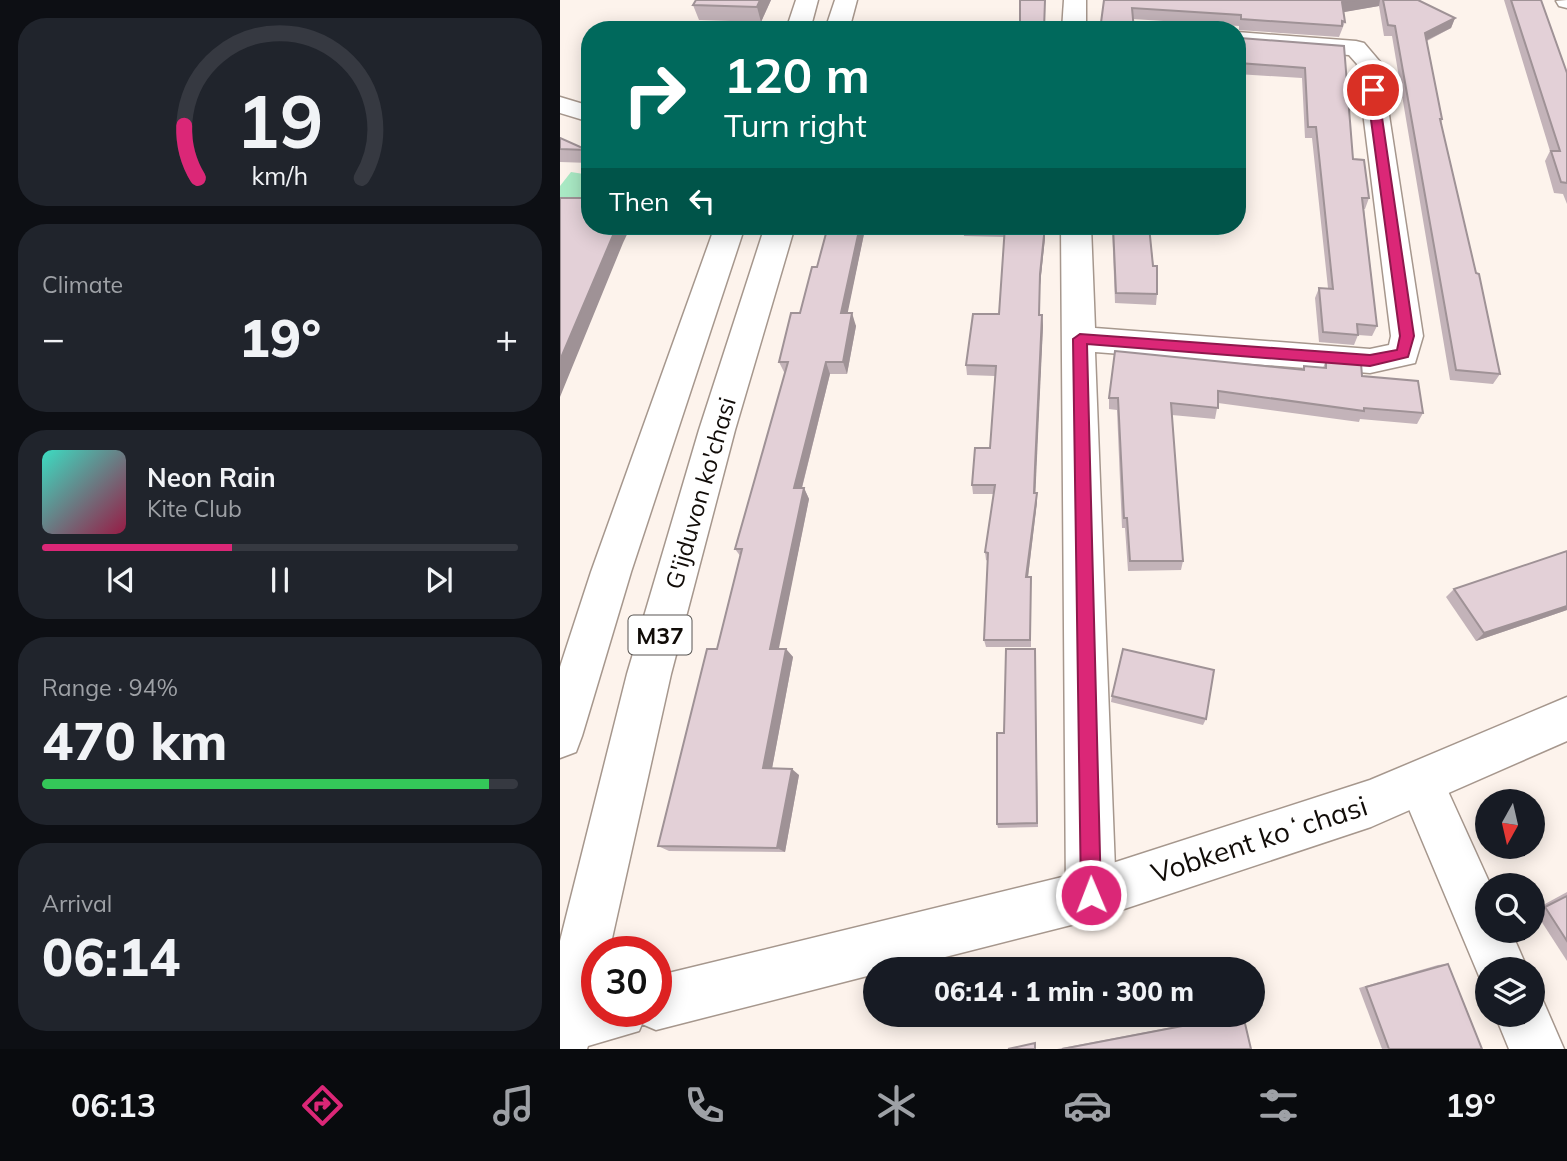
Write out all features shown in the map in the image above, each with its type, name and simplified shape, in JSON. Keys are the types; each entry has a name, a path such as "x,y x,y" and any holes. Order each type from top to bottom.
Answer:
{"main road":[{"path":"801,21 807,0"},
{"path":"840,21 846,0"},
{"path":"1074,21 1075,0"},
{"path":"1080,339 1370,360 1403,354 1407,336 1369,63 1356,48 1246,40"},
{"path":"560,105 581,111"},
{"name":"M37","path":"560,736 611,572 727,235"},
{"name":"G'ijduvon ko'chasi","path":"563,1033 649,674 717,430 777,235"},
{"path":"1076,235 1091,895"},
{"name":"Vobkent koʻchasi","path":"672,999 1091,895 1371,803 1567,719"},
{"path":"1420,783 1496,957"},
{"path":"563,1033 581,1026"},
{"path":"1527,1027 1537,1049"}],"green space":[{"path":"571,172 581,174 580,204 560,203 560,186"}],"building":[{"path":"696,0 760,0 757,7 693,5"},
{"path":"1020,0 1045,0 1044,21 1020,21"},
{"path":"1104,0 1356,0 1342,2 1345,22 1342,21 1342,26 1241,19 1241,15 1132,8 1133,21 1101,21"},
{"path":"1383,0 1418,0 1455,18 1425,33 1440,119 1476,273 1479,274 1500,374 1456,370 1395,26 1388,25"},
{"path":"1511,0 1541,0 1567,73 1567,183 1561,182 1551,151 1560,151"},
{"path":"1246,38 1344,46 1353,159 1364,160 1369,198 1362,198 1377,326 1357,324 1358,335 1323,332 1319,288 1333,289 1316,127 1308,127 1305,68 1246,64"},
{"path":"560,138 581,147 581,150 560,149"},
{"path":"560,198 581,198 581,235 613,235 560,360"},
{"path":"826,235 858,235 841,313 852,313 843,362 826,362 794,488 804,488 770,649 786,649 763,768 792,769 777,848 658,846 707,649 717,649 742,549 735,549 788,362 779,362 791,313 800,313 812,267 817,267"},
{"path":"1004,235 1044,235 1040,274 1039,315 1042,315 1034,493 1037,493 1026,577 1031,577 1030,640 984,640 988,553 985,552 995,485 972,485 975,448 990,448 996,366 966,365 973,314 999,314"},
{"path":"1113,235 1150,235 1153,266 1157,266 1157,294 1116,293"},
{"path":"1115,351 1304,370 1304,366 1326,368 1326,360 1361,363 1362,376 1418,381 1423,413 1364,408 1364,411 1218,391 1218,408 1171,403 1183,561 1130,561 1127,518 1124,518 1118,398 1109,398"},
{"path":"1567,551 1567,606 1484,633 1454,589"},
{"path":"1006,649 1035,649 1037,823 997,824 997,733 1004,733"},
{"path":"1123,649 1214,670 1206,719 1112,696"},
{"path":"1567,896 1567,941 1545,907"},
{"path":"1448,964 1482,1049 1389,1049 1366,987"},
{"path":"1177,1027 1246,1027 1251,1049 1062,1049"},
{"path":"1035,1043 1035,1049 1008,1049"}],"route":[{"path":"1091,895 1080,339 1370,360 1403,354 1407,336 1373,90"}]}
